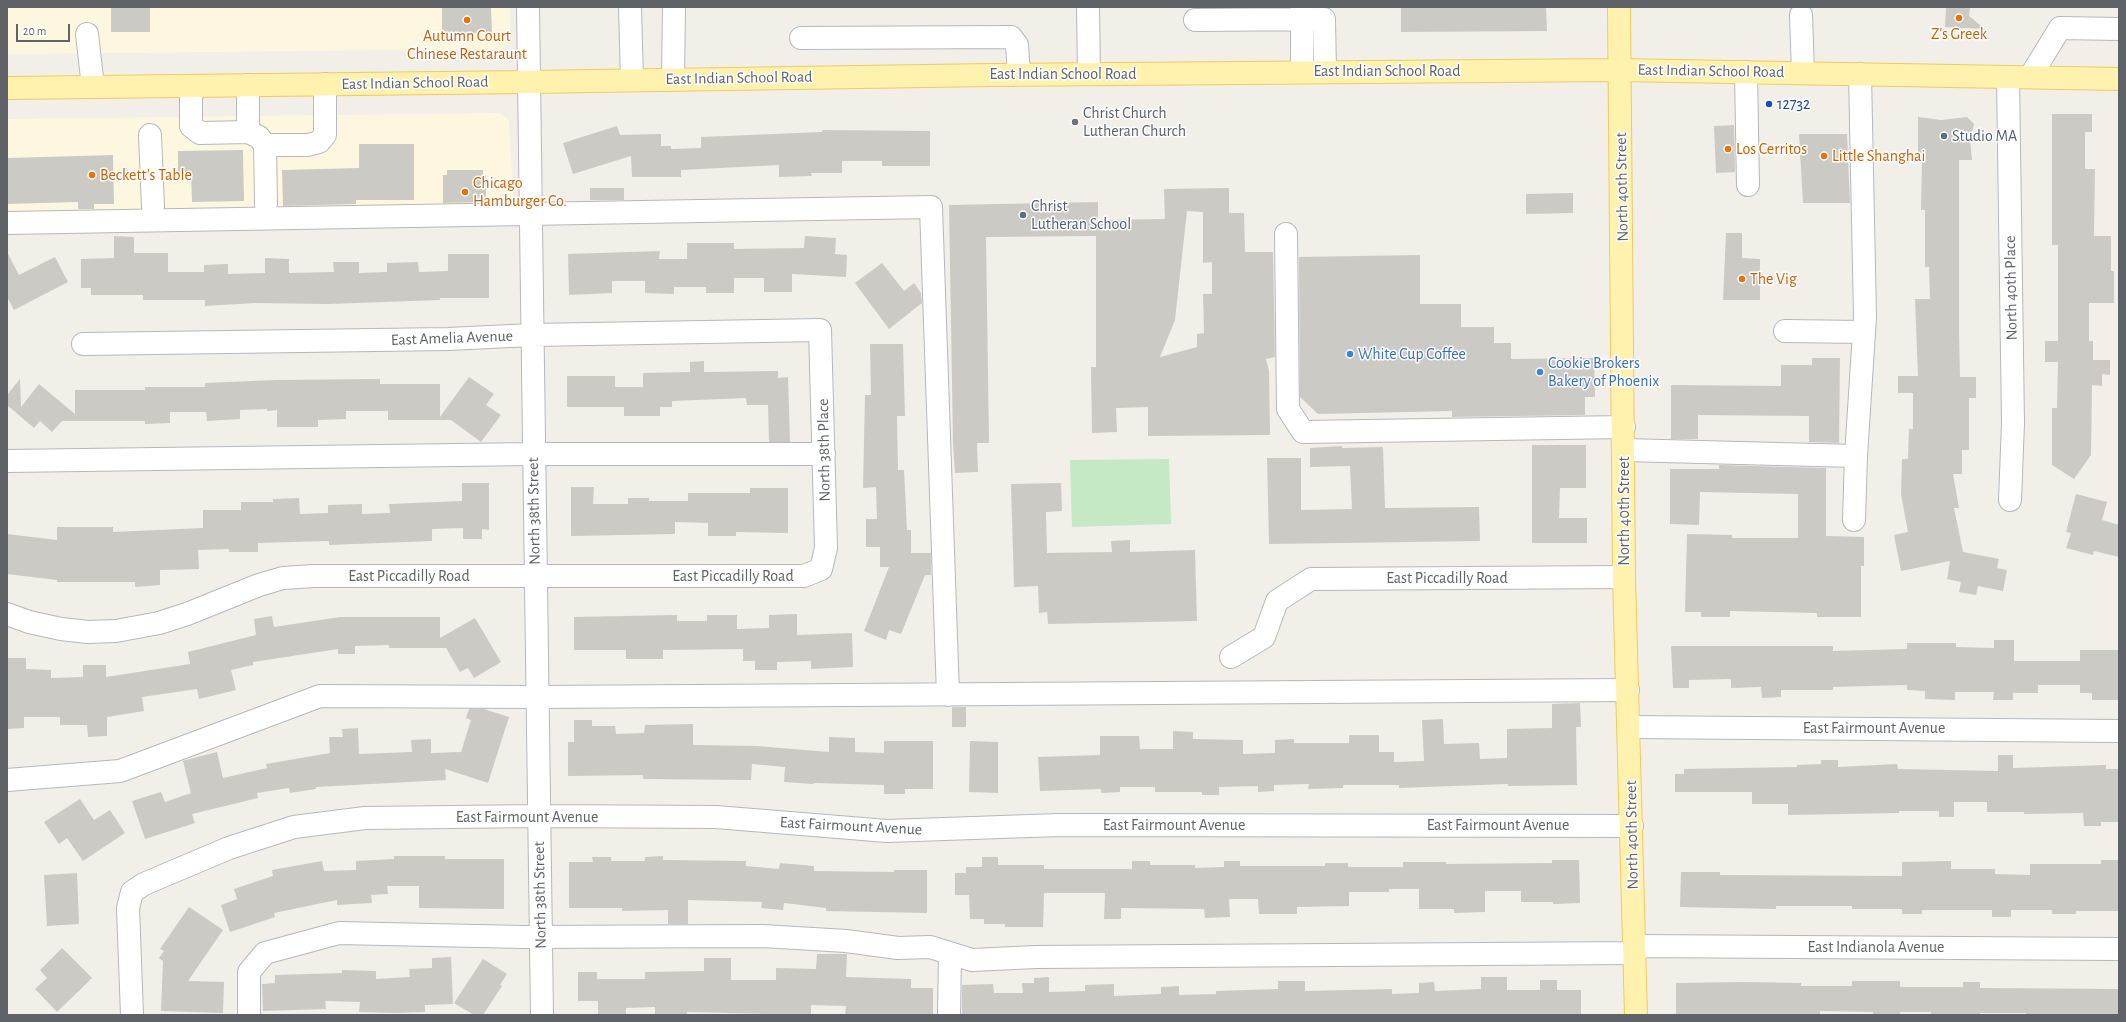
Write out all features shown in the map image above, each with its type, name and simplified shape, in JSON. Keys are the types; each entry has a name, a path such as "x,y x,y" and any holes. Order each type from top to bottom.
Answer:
{"main road":[{"name":"North 40th Street","path":"1619,7 1624,427 1624,576 1630,727 1636,1015"},
{"name":"East Indian School Road","path":"7,88 1325,71 1620,70 2119,79"}],"street":[{"name":"North 38th Street","path":"528,7 533,454 542,1015"},
{"path":"630,7 632,80"},
{"path":"673,79 674,7"},
{"path":"1088,7 1089,74"},
{"path":"1302,13 1302,72"},
{"path":"1195,20 1302,13 1324,19 1325,71"},
{"path":"1801,15 1803,73"},
{"path":"2030,77 2060,28 2119,29"},
{"path":"87,34 93,87"},
{"path":"801,38 1011,37 1017,45 1019,74"},
{"path":"1746,72 1748,185"},
{"path":"1854,520 1856,456 1865,317 1860,74"},
{"name":"North 40th Place","path":"2008,77 2013,423 2010,500"},
{"path":"265,145 308,145 319,142 325,135 324,84"},
{"path":"248,85 248,132"},
{"path":"191,86 191,126 200,133 248,132 258,137 265,145 266,205"},
{"path":"150,135 153,207"},
{"path":"7,223 931,207 948,695"},
{"path":"1286,234 1288,409 1303,432 1624,427"},
{"name":"East Amelia Avenue","path":"83,344 448,339 532,334 820,330"},
{"name":"North 38th Place","path":"820,330 826,548 821,569"},
{"path":"1785,330 1863,332"},
{"path":"1624,450 1856,456"},
{"path":"7,461 533,454 824,454"},
{"name":"East Piccadilly Road","path":"7,614 29,622 61,629 88,632 116,631 159,623 187,614 259,585 283,578 314,576 804,576 821,569"},
{"name":"East Piccadilly Road","path":"1230,657 1264,637 1277,601 1311,579 1624,576"},
{"path":"7,780 120,771 320,696 537,698 1628,690"},
{"name":"East Fairmount Avenue","path":"1630,727 2119,731"},
{"name":"East Fairmount Avenue","path":"132,1015 128,908 132,892 144,884 229,848 294,827 365,818 539,816 716,817 887,831 1059,825 1632,826"},
{"name":"East Indianola Avenue","path":"249,1015 249,972 265,953 339,933 541,937 763,936 846,941 898,948 930,947 950,955 972,960 1044,957 1634,950 2119,949"},
{"path":"949,1015 950,955"}],"shaded area":[{"path":"7,7 510,7 510,38 502,49 7,54"},
{"path":"501,113 509,121 514,212 7,216 7,119"}],"green space":[{"path":"1169,459 1171,524 1072,527 1070,460"}],"building":[{"path":"111,7 150,7 150,32 111,32"},
{"name":"Autumn Court Chinese Restaraunt","path":"442,7 491,7 492,33 442,34"},
{"path":"1401,7 1546,7 1547,31 1401,32"},
{"name":"Z's Greek","path":"1946,7 1970,7 1969,16 1985,29 1945,27"},
{"path":"2052,114 2092,114 2092,132 2085,132 2085,169 2095,169 2094,236 2111,236 2111,271 2114,271 2114,303 2089,303 2089,341 2093,341 2093,360 2110,360 2110,375 2102,374 2102,386 2092,385 2091,455 2074,479 2052,465 2052,408 2057,408 2058,362 2045,362 2045,341 2058,341 2058,245 2052,245"},
{"path":"1918,117 1941,120 1967,117 1974,124 1970,140 1972,160 1959,160 1959,334 1960,377 1976,377 1976,398 1969,398 1969,450 1962,450 1962,474 1953,474 1959,508 1954,508 1963,552 1999,559 1997,568 2007,570 2003,591 1978,586 1976,595 1959,592 1961,582 1947,579 1950,561 1901,571 1894,535 1908,532 1901,494 1902,459 1908,459 1909,429 1913,429 1913,393 1898,393 1898,376 1918,376 1915,299 1930,299 1929,267 1925,267 1925,210 1921,210 1922,159 1918,159"},
{"name":"Los Cerritos","path":"1734,125 1735,172 1716,173 1714,126"},
{"path":"617,126 620,135 661,134 661,146 671,146 671,149 701,148 701,137 822,132 822,130 930,131 930,166 882,166 882,161 842,161 842,173 811,173 812,176 779,177 779,165 681,170 681,177 632,177 631,156 573,174 563,143"},
{"name":"Little Shanghai","path":"1799,134 1847,134 1850,203 1803,203"},
{"path":"359,144 414,144 414,200 356,200 356,204 283,206 282,170 359,168"},
{"path":"243,150 244,201 192,202 191,172 178,172 178,151"},
{"path":"113,155 114,204 94,204 94,209 78,209 78,202 7,204 7,158"},
{"name":"Chicago Hamburger Co.","path":"447,170 483,170 483,175 486,175 486,202 443,203 443,175 447,175"},
{"path":"590,188 624,188 624,200 590,200"},
{"path":"1229,188 1229,213 1244,213 1245,252 1273,252 1275,357 1266,359 1269,371 1270,435 1148,436 1148,407 1116,408 1117,432 1092,433 1091,367 1096,367 1096,236 986,237 989,443 977,443 978,472 955,473 953,443 949,205 1098,202 1098,220 1165,219 1164,189","holes":["1187,211 1203,212 1203,263 1212,262 1212,294 1203,294 1204,333 1197,334 1197,347 1160,357 1175,320"]},
{"path":"1573,193 1573,213 1526,214 1526,194"},
{"name":"The Vig","path":"1726,233 1742,233 1742,258 1760,259 1760,300 1723,300"},
{"path":"114,236 134,237 134,253 168,253 168,272 204,272 204,265 228,264 228,274 265,273 265,258 289,259 289,273 334,272 333,262 359,262 359,273 387,272 387,263 418,262 419,272 448,271 448,254 489,254 489,298 440,298 440,300 328,304 255,303 205,306 205,300 143,300 143,295 91,295 91,288 81,288 81,259 114,258"},
{"path":"805,236 836,238 835,254 847,255 846,277 792,274 792,292 764,292 764,278 734,278 734,293 706,293 706,287 674,287 674,294 645,293 645,281 612,281 612,293 569,295 568,254 660,251 659,259 687,259 687,243 734,243 734,249 804,248"},
{"path":"7,252 19,275 55,257 68,282 14,310 7,297"},
{"path":"1420,255 1420,304 1461,304 1461,327 1494,327 1494,343 1511,343 1511,359 1594,358 1595,397 1585,397 1585,415 1452,417 1452,411 1318,414 1300,397 1299,257"},
{"path":"882,263 904,291 914,283 921,293 922,303 889,329 855,283"},
{"path":"870,344 903,344 905,416 897,416 898,470 904,470 907,530 911,530 911,553 931,553 931,575 925,575 901,634 889,630 886,640 864,631 889,567 880,567 880,547 866,547 866,519 877,519 876,487 863,488 865,395 871,395"},
{"path":"1812,358 1840,358 1839,443 1809,442 1809,416 1698,415 1698,439 1671,439 1671,385 1781,386 1781,365 1812,365"},
{"path":"704,361 704,372 778,371 778,378 788,377 790,442 769,442 768,405 747,405 746,398 672,401 672,407 660,407 660,416 624,416 624,407 567,407 567,376 615,376 615,387 643,387 643,373 690,372 690,362"},
{"path":"469,377 494,394 486,405 501,415 481,442 451,420 388,420 388,411 346,411 346,419 318,420 318,427 277,427 277,410 240,410 240,419 207,421 206,412 170,412 170,423 145,424 145,421 62,421 52,432 40,421 34,428 7,405 7,395 20,379 21,407 39,384 75,414 75,390 145,390 145,387 205,387 205,383 276,380 380,379 380,384 440,384 440,417"},
{"path":"1532,445 1586,445 1586,488 1560,488 1559,518 1587,518 1587,543 1532,543"},
{"path":"1342,446 1342,448 1383,447 1385,508 1479,507 1480,541 1269,544 1267,458 1301,458 1301,510 1352,509 1350,466 1310,467 1310,448"},
{"path":"1719,465 1826,468 1826,536 1864,537 1864,566 1861,566 1861,617 1817,617 1817,613 1730,611 1730,617 1701,617 1701,612 1685,612 1687,534 1732,535 1732,538 1798,538 1798,494 1700,492 1699,525 1670,524 1670,469 1719,469"},
{"path":"462,483 489,483 489,530 482,529 482,539 463,539 463,528 432,529 432,541 329,545 329,541 258,543 258,552 229,552 229,549 198,550 199,569 160,570 160,585 135,587 135,582 57,582 57,580 7,574 7,534 57,540 57,527 113,527 113,532 203,528 203,510 241,510 241,502 273,502 273,499 299,498 300,514 328,513 328,505 362,504 362,514 390,513 389,504 462,501"},
{"path":"1061,483 1062,511 1046,512 1047,553 1112,552 1111,541 1130,540 1130,552 1195,550 1197,621 1048,624 1047,612 1039,613 1038,586 1014,587 1011,484"},
{"path":"571,487 594,487 593,504 628,504 628,498 649,498 649,501 688,501 688,493 750,493 750,488 788,488 788,533 736,532 736,536 708,536 708,523 675,522 675,534 571,536"},
{"path":"2076,494 2107,502 2102,520 2119,525 2119,557 2094,551 2093,555 2066,548 2071,533 2066,532"},
{"path":"797,614 797,635 852,633 853,667 811,669 811,661 777,662 777,670 755,670 755,661 743,661 743,649 663,650 663,659 626,659 626,650 574,650 574,617 677,615 677,621 707,621 707,615 737,615 737,629 769,628 769,615"},
{"path":"272,616 274,627 340,617 440,617 440,638 475,618 501,662 474,678 468,668 460,672 446,648 389,648 389,645 355,646 355,654 338,654 338,649 253,662 253,665 231,670 236,690 199,699 197,689 142,697 144,711 107,717 107,736 88,737 87,725 60,725 60,717 24,717 24,728 7,729 7,658 26,658 26,669 51,670 51,678 83,677 83,665 106,665 106,677 190,664 188,652 256,635 254,619"},
{"path":"1994,640 2014,640 2014,661 2080,661 2080,650 2119,650 2119,700 2092,700 2092,693 2080,693 2080,685 2038,685 2038,693 2013,693 2013,700 1993,700 1994,692 1955,692 1955,700 1925,699 1925,691 1907,690 1907,685 1833,687 1833,690 1781,690 1781,697 1762,698 1761,687 1731,688 1731,679 1689,680 1689,688 1673,688 1671,646 1833,646 1833,651 1907,649 1907,643 1956,643 1956,647 1994,648"},
{"path":"1580,703 1581,727 1576,727 1577,785 1508,786 1508,784 1399,788 1399,785 1343,785 1343,788 1308,789 1309,784 1274,785 1274,791 1258,792 1258,786 1219,787 1219,795 1202,795 1202,792 1155,792 1155,787 1120,787 1120,792 1101,793 1101,789 1040,791 1038,757 1100,755 1100,736 1139,736 1140,749 1173,749 1173,731 1193,732 1193,739 1243,740 1243,754 1275,753 1275,740 1294,739 1294,743 1349,743 1349,735 1379,735 1379,752 1394,752 1394,762 1424,761 1422,720 1443,719 1444,744 1479,743 1480,759 1507,758 1507,729 1552,728 1552,704"},
{"path":"952,707 966,707 966,727 952,727"},
{"path":"469,709 484,709 509,717 488,783 445,769 446,780 316,787 316,789 290,793 289,788 257,793 258,798 192,814 195,823 145,839 132,801 161,792 165,802 191,793 183,761 217,752 223,778 267,768 266,764 330,753 329,737 343,737 342,729 358,728 359,754 412,752 411,740 431,739 431,753 461,752 471,720 466,718"},
{"path":"574,720 592,720 592,726 615,726 616,734 644,733 645,725 693,724 693,745 757,746 829,752 829,737 855,738 855,752 884,753 884,741 933,741 933,789 905,789 905,794 884,794 884,785 784,782 785,767 752,764 751,780 643,779 643,775 568,776 568,742 574,742"},
{"path":"970,741 998,742 998,793 969,792"},
{"path":"1998,755 2013,755 2013,768 2106,765 2106,769 2119,769 2119,822 2101,822 2101,826 2084,826 2083,813 2024,814 2024,812 1987,812 1987,802 1954,802 1954,817 1939,817 1939,811 1788,815 1788,804 1752,804 1752,792 1675,792 1675,774 1684,774 1684,769 1797,767 1797,765 1821,764 1821,760 1838,760 1838,767 1897,764 1898,769 1998,771"},
{"path":"80,799 94,820 110,810 125,833 83,861 67,838 59,844 44,822"},
{"path":"394,856 445,856 445,859 504,859 504,909 419,908 419,886 387,886 388,894 371,895 372,903 337,905 337,900 274,913 275,917 230,932 221,905 237,899 234,889 273,876 272,870 322,861 324,871 356,870 356,861 394,859"},
{"path":"663,856 663,860 746,861 746,866 779,869 780,863 814,866 814,871 894,872 894,870 927,870 927,913 826,911 826,908 784,903 783,910 761,908 762,902 688,900 688,924 668,924 668,910 622,911 622,908 569,908 569,862 593,862 592,857 611,857 611,861 645,861 645,857"},
{"path":"982,857 998,857 998,865 1044,865 1044,869 1132,869 1132,861 1150,861 1150,865 1195,865 1195,868 1224,867 1224,861 1240,861 1240,866 1325,866 1325,863 1348,863 1348,867 1403,867 1403,862 1446,862 1446,864 1552,863 1552,860 1579,860 1580,903 1553,904 1553,902 1521,902 1521,891 1485,891 1485,912 1454,913 1454,909 1419,909 1419,889 1389,889 1389,892 1349,892 1349,906 1297,907 1297,914 1259,914 1258,899 1229,899 1230,917 1205,918 1204,909 1121,908 1121,919 1104,919 1105,893 1044,893 1043,927 1005,927 1005,924 984,924 984,919 970,919 969,895 955,895 955,873 966,873 966,867 982,867"},
{"path":"2101,860 2119,860 2119,911 2076,911 2076,914 2052,914 2052,910 2011,910 2011,917 1992,917 1992,910 1922,910 1922,914 1902,914 1902,909 1852,909 1852,906 1776,906 1776,909 1680,907 1681,872 1720,872 1720,875 1902,876 1902,862 1951,861 1951,869 1995,869 1995,874 2030,875 2030,864 2101,864"},
{"path":"77,873 79,924 47,926 44,875"},
{"path":"189,907 223,930 188,981 224,982 223,1013 161,1011 163,961 159,958 164,951 160,949"},
{"path":"62,948 92,978 57,1012 35,989 47,978 40,970"},
{"path":"817,954 847,954 846,977 911,979 911,988 933,988 933,1015 845,1015 846,1006 811,1005 811,1015 687,1012 687,1014 655,1015 655,1007 626,1008 626,1015 598,1015 598,1001 578,1001 578,972 597,972 597,979 645,979 645,972 704,971 704,958 731,958 731,980 776,980 776,968 816,969"},
{"path":"451,957 453,1004 425,1005 425,1012 396,1013 359,1012 360,1002 325,1001 326,1009 263,1011 262,984 275,983 275,975 342,973 342,970 376,971 376,979 410,977 409,969 432,968 432,958"},
{"path":"483,959 507,974 500,985 502,986 483,1015 474,1015 454,1003"},
{"path":"1049,977 1049,992 1085,991 1085,985 1114,984 1114,996 1161,994 1161,987 1179,986 1179,995 1216,994 1216,991 1278,989 1278,981 1305,981 1305,991 1392,989 1392,994 1419,993 1419,983 1434,982 1435,991 1481,989 1481,977 1507,977 1507,990 1540,990 1540,980 1557,980 1557,990 1581,990 1581,1015 962,1015 962,985 993,984 994,993 1023,993 1022,983 1034,983 1034,978"},
{"path":"1852,981 1900,981 1900,987 1963,987 1963,982 1980,982 1980,988 2119,989 2119,1014 2026,1015 2026,1013 1980,1013 1980,1015 1931,1015 1931,1012 1900,1012 1900,1015 1873,1015 1873,1012 1820,1011 1820,1015 1676,1015 1676,983 1744,982 1801,983 1801,986 1852,986"}],"place":[{"name":"Z's Greek","path":"1959,18"},
{"name":"Autumn Court Chinese Restaraunt","path":"467,20"},
{"name":"12732","path":"1769,104"},
{"name":"Christ Church Lutheran Church","path":"1075,122"},
{"name":"Studio MA","path":"1944,136"},
{"name":"Los Cerritos","path":"1728,149"},
{"name":"Little Shanghai","path":"1824,156"},
{"name":"Beckett's Table","path":"92,175"},
{"name":"Chicago Hamburger Co.","path":"465,192"},
{"name":"Christ Lutheran School","path":"1023,215"},
{"name":"The Vig","path":"1742,279"},
{"name":"White Cup Coffee","path":"1350,354"},
{"name":"Cookie Brokers Bakery of Phoenix","path":"1540,372"}]}
